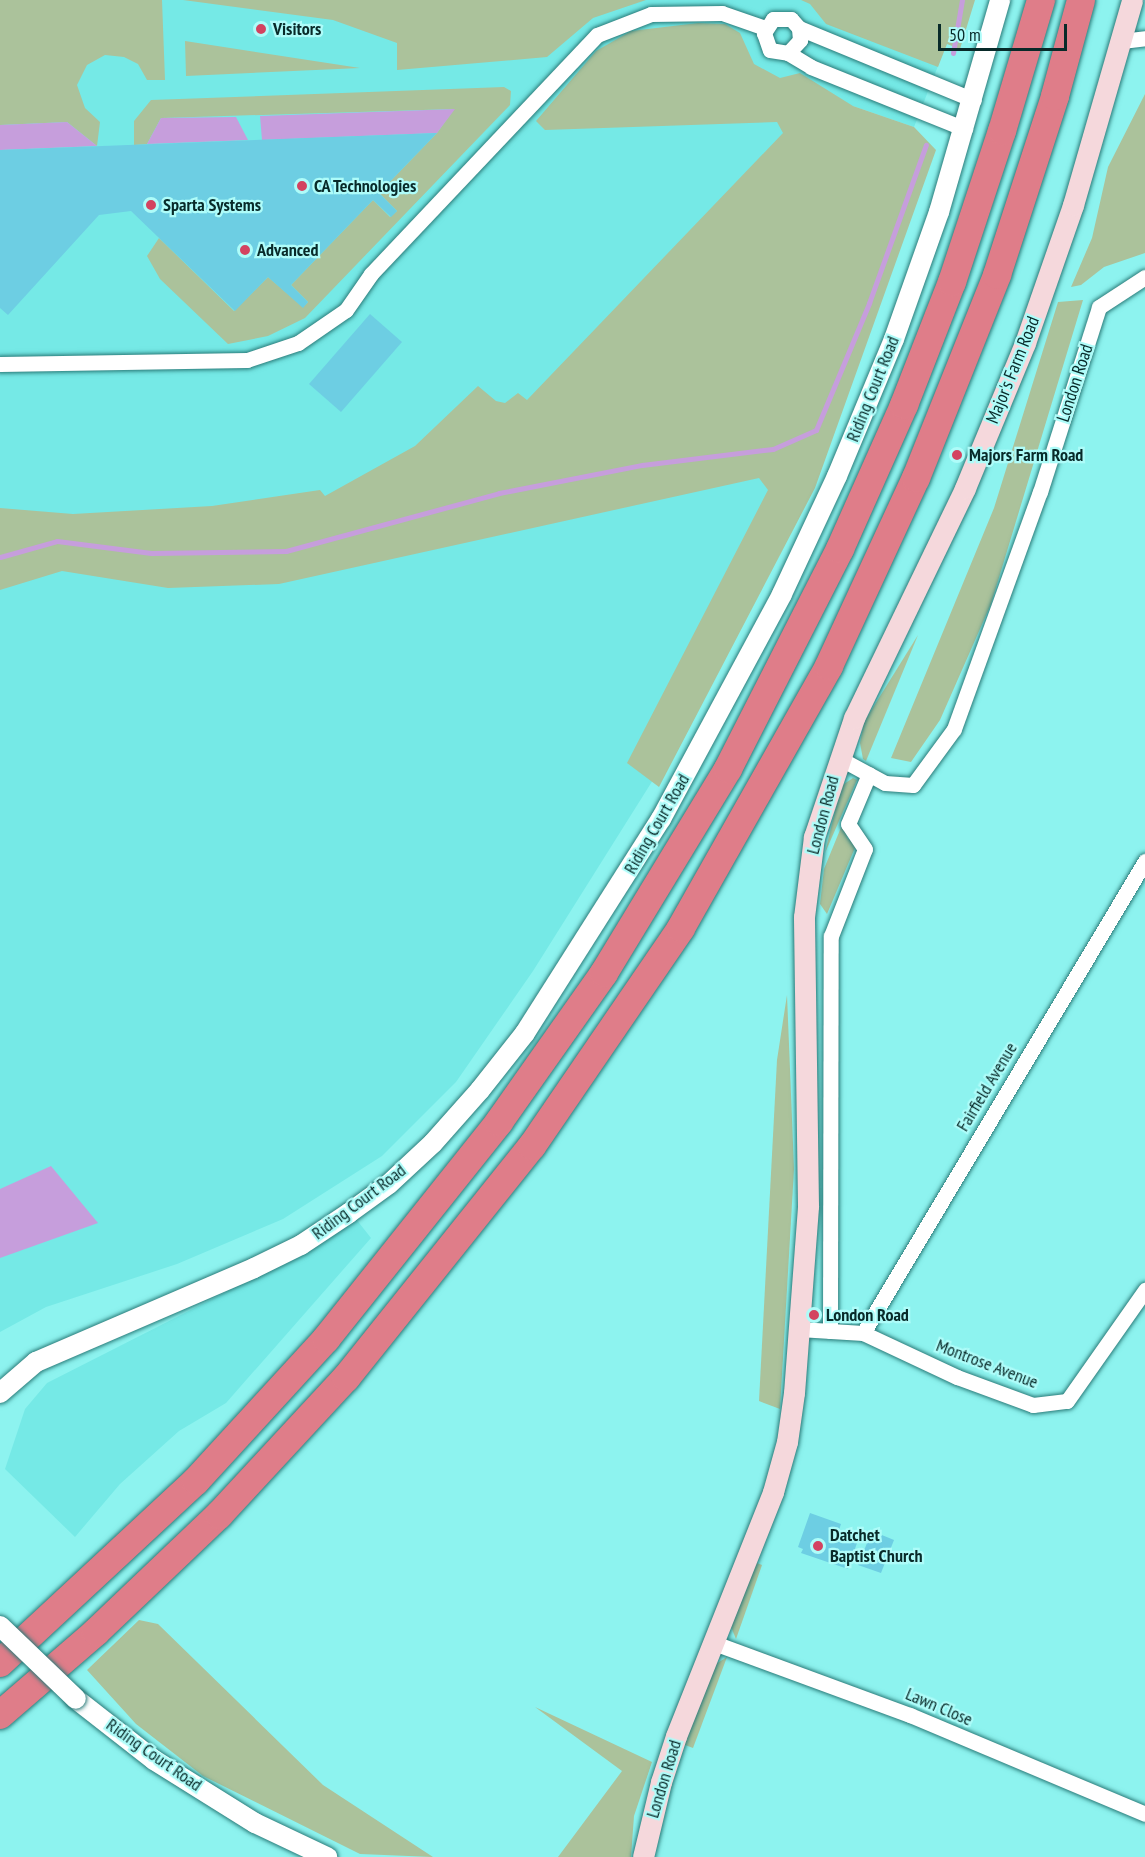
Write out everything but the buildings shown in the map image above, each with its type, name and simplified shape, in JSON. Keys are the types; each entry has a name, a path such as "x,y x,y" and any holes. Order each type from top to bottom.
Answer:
{"highway":[{"path":"0,1663 196,1481 327,1339 500,1122 616,955 728,769 840,549 904,405 952,282 1002,131 1041,0"},
{"path":"0,1714 96,1632 219,1515 353,1370 532,1146 681,928 829,666 916,478 1000,264 1055,96 1081,0"}],"main road":[{"name":"Major's Farm Road","path":"839,758 854,718 966,488 1025,343 1073,205 1132,0"},
{"name":"London Road","path":"644,1857 661,1782 773,1492 787,1442 799,1329 808,1173 804,916 814,837 839,758"}],"street":[{"name":"Riding Court Road","path":"0,1393 36,1362 254,1268 301,1245 349,1213 389,1184 433,1143 480,1090 525,1033 662,819 782,594 894,339 965,129 1000,0"},
{"path":"0,364 247,360 298,343 346,310 371,274 597,35 651,14 722,13 765,28"},
{"path":"788,53 800,40 798,28 791,19 779,17 765,28 764,39 770,50 788,53 811,67 965,129"},
{"path":"798,28 974,100"},
{"path":"1122,41 1145,38"},
{"name":"London Road","path":"839,758 885,783 913,785 954,729 1040,492 1099,307 1145,277"},
{"path":"831,1331 831,936 865,849 848,824 869,774"},
{"name":"Fairfield Avenue","path":"863,1333 1145,861"},
{"name":"Montrose Avenue","path":"799,1329 863,1333 957,1377 1033,1405 1067,1401 1145,1290"},
{"name":"Riding Court Road","path":"0,1626 76,1699 174,1773 255,1823 327,1857"},
{"name":"Lawn Close","path":"714,1643 910,1715 1145,1814"}],"shaded area":[{"path":"0,0 849,0 947,43 914,127 853,106 726,405 345,509 0,548"},
{"path":"455,109 437,133 262,140 260,116"},
{"path":"236,117 248,140 147,144 161,118"},
{"path":"67,122 97,146 0,150 0,125"},
{"path":"773,449 799,483 658,772 533,971 456,1082 382,1156 283,1219 177,1264 46,1307 0,1332 0,557"},
{"path":"51,1166 98,1223 0,1258 0,1189"},
{"path":"356,1219 371,1238 226,1403 179,1431 120,1484 75,1537 5,1469 25,1409 47,1383 232,1289"}],"green space":[{"path":"0,0 162,0 165,80 147,80 138,64 124,57 105,55 87,65 77,85 85,108 100,122 97,146 67,122 0,125"},
{"path":"183,0 646,0 593,18 547,57 397,70 397,43 333,20"},
{"path":"801,0 975,0 960,49 947,44 938,67 826,24 810,4"},
{"path":"698,23 725,24 740,33 754,64 780,78 800,73 853,106 914,127 936,150 815,488 659,787 627,763 768,490 759,478 279,584 168,588 62,571 0,590 0,508 73,514 212,506 320,490 325,496 415,446 478,386 496,401 505,403 518,393 527,400 783,133 777,122 545,130 536,121 596,51 631,31"},
{"path":"185,41 360,68 186,76"},
{"path":"504,87 511,91 510,105 305,318 268,336 228,344 160,279 147,256 159,238 234,311 268,277 303,307 308,302 291,285 373,200 390,217 397,211 379,193 437,133 454,109 161,118 147,144 134,145 134,121 151,100"},
{"path":"1145,94 1145,253 1104,267 1081,285 1071,287 1092,238 1108,167"},
{"path":"1083,300 991,604 940,720 911,762 891,758 994,508 1058,302"},
{"path":"918,635 866,761 863,759 860,743 864,722"},
{"path":"853,778 857,780 825,853 841,786"},
{"path":"842,825 848,839 857,843 827,914 820,904 824,869"},
{"path":"787,995 794,1169 780,1409 759,1401 777,1060"},
{"path":"752,1561 762,1565 736,1639 729,1622"},
{"path":"139,1620 158,1624 323,1785 433,1857 360,1854 203,1776 136,1724 87,1670"},
{"path":"727,1657 693,1748 680,1743 711,1667"},
{"path":"535,1707 652,1762 634,1816 631,1857 558,1857 622,1771"}],"waterway":[{"path":"953,53 962,0"},
{"path":"0,557 57,541 151,553 286,551 499,493 642,465 773,449 816,430 869,303 926,145"}],"place":[{"name":"Visitors","path":"261,29"},
{"name":"CA Technologies","path":"302,186"},
{"name":"Sparta Systems","path":"151,205"},
{"name":"Advanced","path":"245,250"},
{"name":"Majors Farm Road","path":"957,455"},
{"name":"London Road","path":"814,1315"},
{"name":"Datchet Baptist Church","path":"818,1546"}]}
